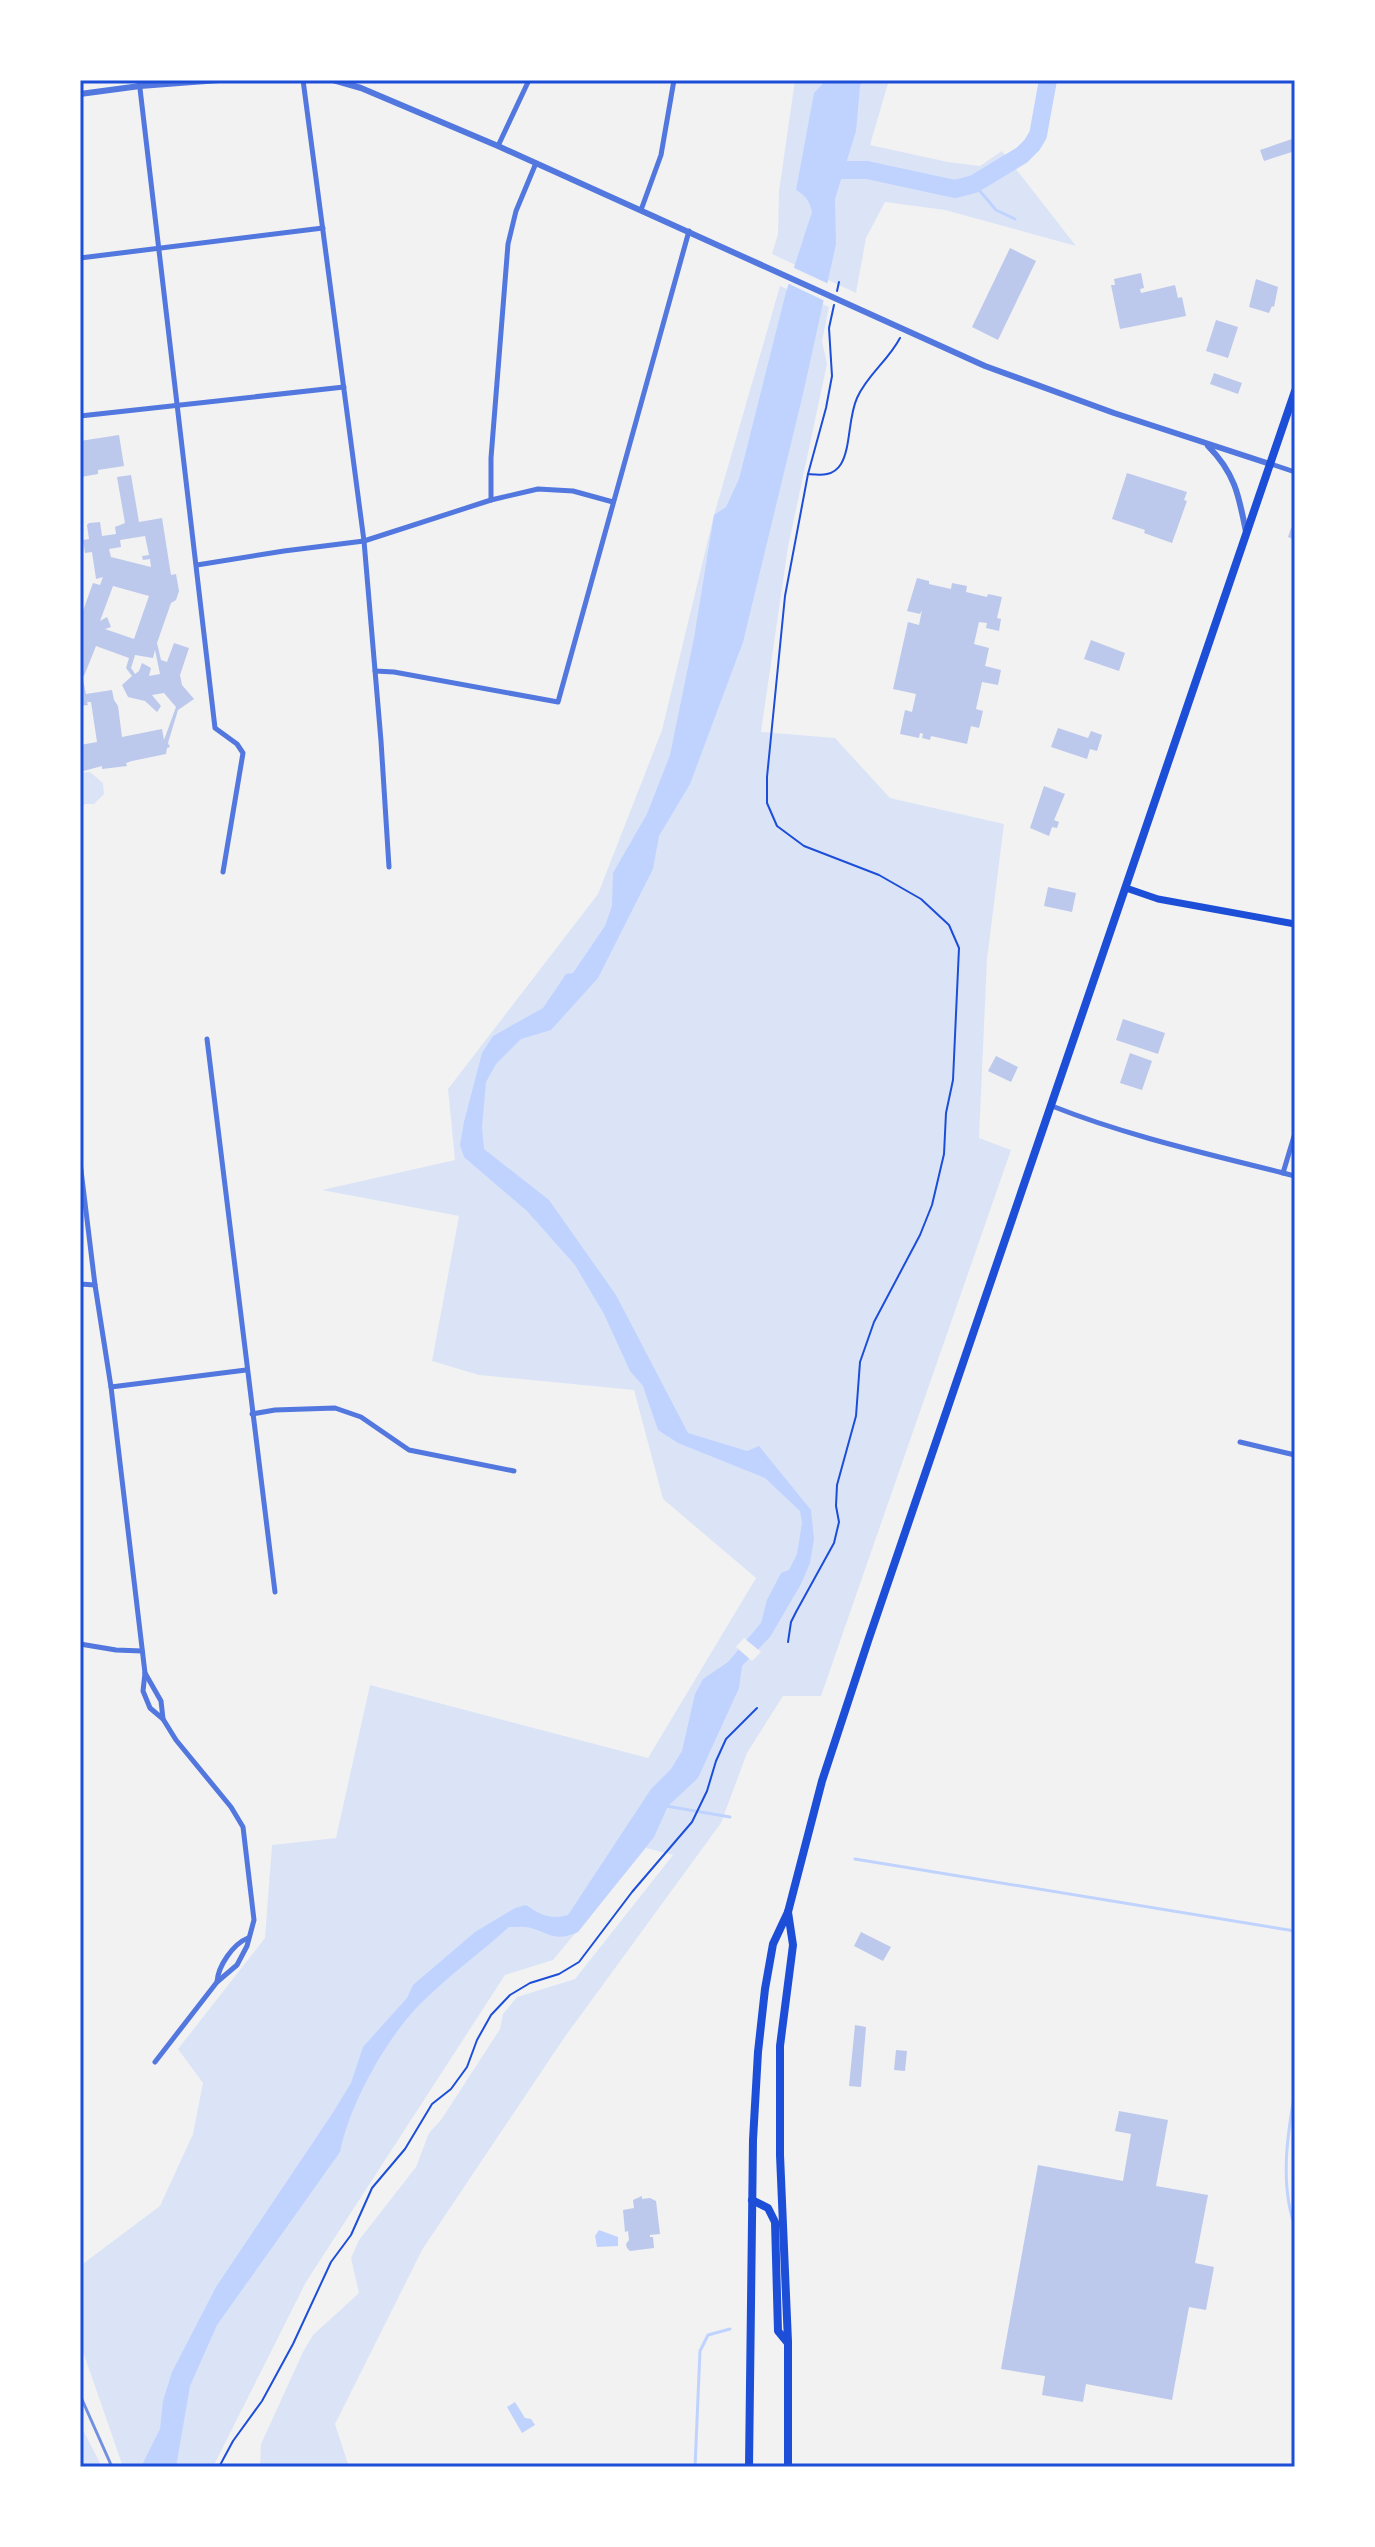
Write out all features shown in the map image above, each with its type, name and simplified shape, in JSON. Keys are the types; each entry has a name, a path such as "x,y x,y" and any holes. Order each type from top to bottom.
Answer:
{"highway":[{"path":"749,2467 757,2067 773,1944 788,1912 826,1767 1295,391"},
{"path":"788,1912 793,1945 780,2046 788,2467"},
{"path":"752,2200 768,2208 775,2222 778,2331 788,2342"}],"main road":[{"path":"1126,888 1158,899 1295,924"}],"street":[{"path":"80,94 140,83 219,80"},
{"path":"303,80 364,541 389,867"},
{"path":"333,80 361,88 498,146 1026,382 1295,472"},
{"path":"498,146 529,80"},
{"path":"641,210 661,155 674,80"},
{"path":"140,83 215,728 237,744 243,753 223,872"},
{"path":"491,500 491,458 508,244 516,211 536,163"},
{"path":"80,258 323,228"},
{"path":"375,671 410,674 558,702 689,231"},
{"path":"80,416 344,387"},
{"path":"1291,402 1295,414"},
{"path":"1205,443 1228,469 1236,486 1246,536"},
{"path":"197,565 364,541 530,490 556,489 613,502"},
{"path":"207,1039 275,1592"},
{"path":"1052,1106 1202,1153 1295,1176"},
{"path":"1283,1173 1295,1133"},
{"path":"80,1162 111,1387 145,1673 143,1691 150,1708 163,1719 176,1740 239,1818 243,1827 254,1920 247,1946 237,1965 217,1982 155,2062"},
{"path":"80,1284 95,1285"},
{"path":"111,1387 246,1370"},
{"path":"252,1414 335,1408 361,1417 409,1450 514,1471"},
{"path":"1240,1442 1295,1455"},
{"path":"80,1644 142,1651"},
{"path":"145,1673 161,1701 163,1719"},
{"path":"217,1982 217,1975 226,1959 238,1942 248,1938"}],"path":[{"path":"788,1642 791,1622 834,1543 839,1522 837,1485 856,1416 860,1362 874,1322 920,1235 932,1205 944,1154 946,1113 953,1080 959,948 949,925 921,899 879,875 804,846 777,826 767,803 785,596 808,474 832,376 829,328 839,282"},
{"path":"808,474 823,476 834,472 842,463 857,397 868,378 892,354 904,330"},
{"path":"219,2467 287,2356 331,2262 351,2235 372,2188 405,2149 432,2104 451,2089 467,2067 491,2015 510,1995 579,1962 632,1892 692,1822 726,1739 757,1708"}],"shaded area":[{"path":"795,80 889,80 870,145 980,166 1002,151 1076,246 945,210 885,202 866,238 856,293 772,254 778,234 779,191"},
{"path":"780,286 829,307 822,341 827,364 788,547 761,732 835,738 890,798 1004,824 987,959 979,1138 1011,1150 821,1696 783,1696 747,1753 721,1823 564,2038 422,2250 335,2424 349,2467 260,2467 261,2444 303,2352 313,2335 359,2293 351,2258 359,2240 416,2167 429,2133 441,2120 500,2029 503,2014 517,1997 575,1979 673,1855 646,1848 553,1960 505,1975 306,2282 213,2467 123,2467 80,2343 80,2266 160,2206 193,2134 203,2083 178,2049 265,1938 272,1845 336,1838 370,1685 648,1758 756,1578 663,1499 634,1390 479,1375 432,1361 459,1216 322,1190 455,1160 448,1089 598,894 662,730 714,515"},
{"path":"90,772 103,783 104,794 94,804 85,804 80,808 80,773"},
{"path":"80,2424 102,2467 80,2467"}],"water":[{"path":"826,80 862,80 856,131 835,199 836,244 743,642 690,784 659,836 653,869 598,978 551,1030 521,1039 496,1064 486,1082 482,1127 484,1149 549,1200 616,1295 688,1433 747,1451 759,1446 811,1510 814,1539 810,1563 770,1637 742,1666 739,1688 698,1778 668,1806 654,1837 578,1932 558,1937 528,1927 509,1927 419,2005 394,2036 360,2093 340,2152 217,2325 190,2386 176,2467 141,2467 160,2429 163,2401 172,2372 216,2287 351,2083 363,2047 407,1998 413,1985 475,1932 515,1908 526,1905 546,1916 568,1915 651,1789 671,1769 682,1751 695,1694 703,1679 728,1662 761,1623 767,1600 781,1573 789,1570 797,1554 802,1523 800,1511 765,1478 678,1443 658,1430 643,1386 630,1371 604,1314 575,1265 527,1211 464,1157 460,1145 482,1053 493,1036 543,1008 566,974 573,973 605,926 612,906 613,873 647,814 670,755 694,638 714,515 726,507 739,479 786,292 812,212 807,199 796,190 814,93"},
{"path":"599,2230 618,2237 618,2246 597,2247 595,2236"},
{"path":"515,2402 525,2418 531,2419 535,2425 522,2433 507,2407"}],"pier":[{"path":"790,266 831,285 827,302 785,282"},
{"path":"744,1638 761,1652 752,1661 736,1647"}],"building":[{"path":"1295,138 1295,151 1264,161 1260,150"},
{"path":"1010,248 1036,261 998,340 972,327"},
{"path":"1141,273 1144,288 1140,289 1141,293 1175,285 1178,298 1182,297 1186,316 1120,329 1111,285 1115,285 1114,279"},
{"path":"1256,279 1278,287 1274,307 1269,313 1249,307"},
{"path":"1216,320 1238,327 1228,358 1206,351"},
{"path":"1214,373 1242,383 1238,394 1210,384"},
{"path":"119,435 124,466 98,470 98,474 81,477 80,441"},
{"path":"1127,473 1187,492 1184,500 1187,501 1172,543 1112,519"},
{"path":"131,475 139,522 162,518 171,575 176,574 179,591 176,600 171,603 157,643 161,660 167,662 174,643 189,648 180,675 182,685 194,699 178,710 166,754 132,761 126,763 127,766 102,769 102,766 80,772 80,745 97,742 91,702 80,706 80,619 93,583 100,585 103,577 96,579 92,552 85,553 83,540 89,539 89,523 100,522 102,536 116,534 115,527 125,523 117,477","holes":["145,536 149,555 142,556 143,560 150,559 151,567 111,557 109,549 121,547 120,540","113,586 149,596 134,639 105,629 111,627 107,617 100,621","96,646 129,658 126,668 132,676 122,685 128,697 145,701 157,712 161,706 152,695 164,693 176,707 164,740 162,729 122,737 118,706 112,690 86,694 84,676","155,650 160,674 149,676 151,668 142,663 135,674 131,668 135,655 153,658"]},
{"path":"1295,525 1295,540 1288,537"},
{"path":"917,578 951,589 952,583 967,586 966,592 1002,597 997,618 1001,619 999,631 986,628 987,623 979,622 974,644 989,648 985,666 1001,670 998,685 982,682 976,709 983,711 979,728 971,726 967,744 931,736 930,740 922,738 923,734 920,733 919,738 900,734 905,710 912,712 916,694 893,689 908,622 919,625 922,610 920,614 907,611"},
{"path":"1091,640 1125,653 1119,671 1084,659"},
{"path":"1058,728 1088,738 1091,731 1102,735 1097,751 1090,749 1087,759 1051,747"},
{"path":"1044,786 1065,794 1054,820 1059,822 1057,828 1052,827 1049,836 1030,828"},
{"path":"1048,887 1076,893 1072,912 1044,906"},
{"path":"1123,1019 1165,1033 1158,1054 1116,1040"},
{"path":"1130,1053 1152,1061 1142,1090 1120,1083"},
{"path":"996,1056 1018,1067 1011,1082 988,1071"},
{"path":"861,1932 891,1947 883,1961 854,1946"},
{"path":"855,2025 866,2027 861,2087 849,2086"},
{"path":"896,2050 907,2051 905,2071 894,2070"},
{"path":"1119,2111 1168,2120 1156,2186 1208,2195 1195,2263 1214,2267 1206,2310 1189,2307 1172,2400 1086,2384 1083,2402 1042,2395 1045,2376 1001,2369 1038,2165 1123,2181 1131,2134 1115,2131"},
{"path":"642,2196 642,2199 656,2201 660,2234 650,2235 654,2248 630,2251 626,2244 629,2240 623,2210 634,2208 633,2200"}],"waterway":[{"path":"822,170 867,170 955,189 974,184 1022,155 1032,145 1038,135 1048,80"},
{"path":"974,184 996,210 1015,219"},
{"path":"666,1806 730,1817"},
{"path":"855,1859 1295,1931"},
{"path":"1295,2092 1286,2177 1295,2227"},
{"path":"695,2467 700,2351 708,2335 730,2329"}],"railway":[{"path":"80,2395 112,2467"}]}
